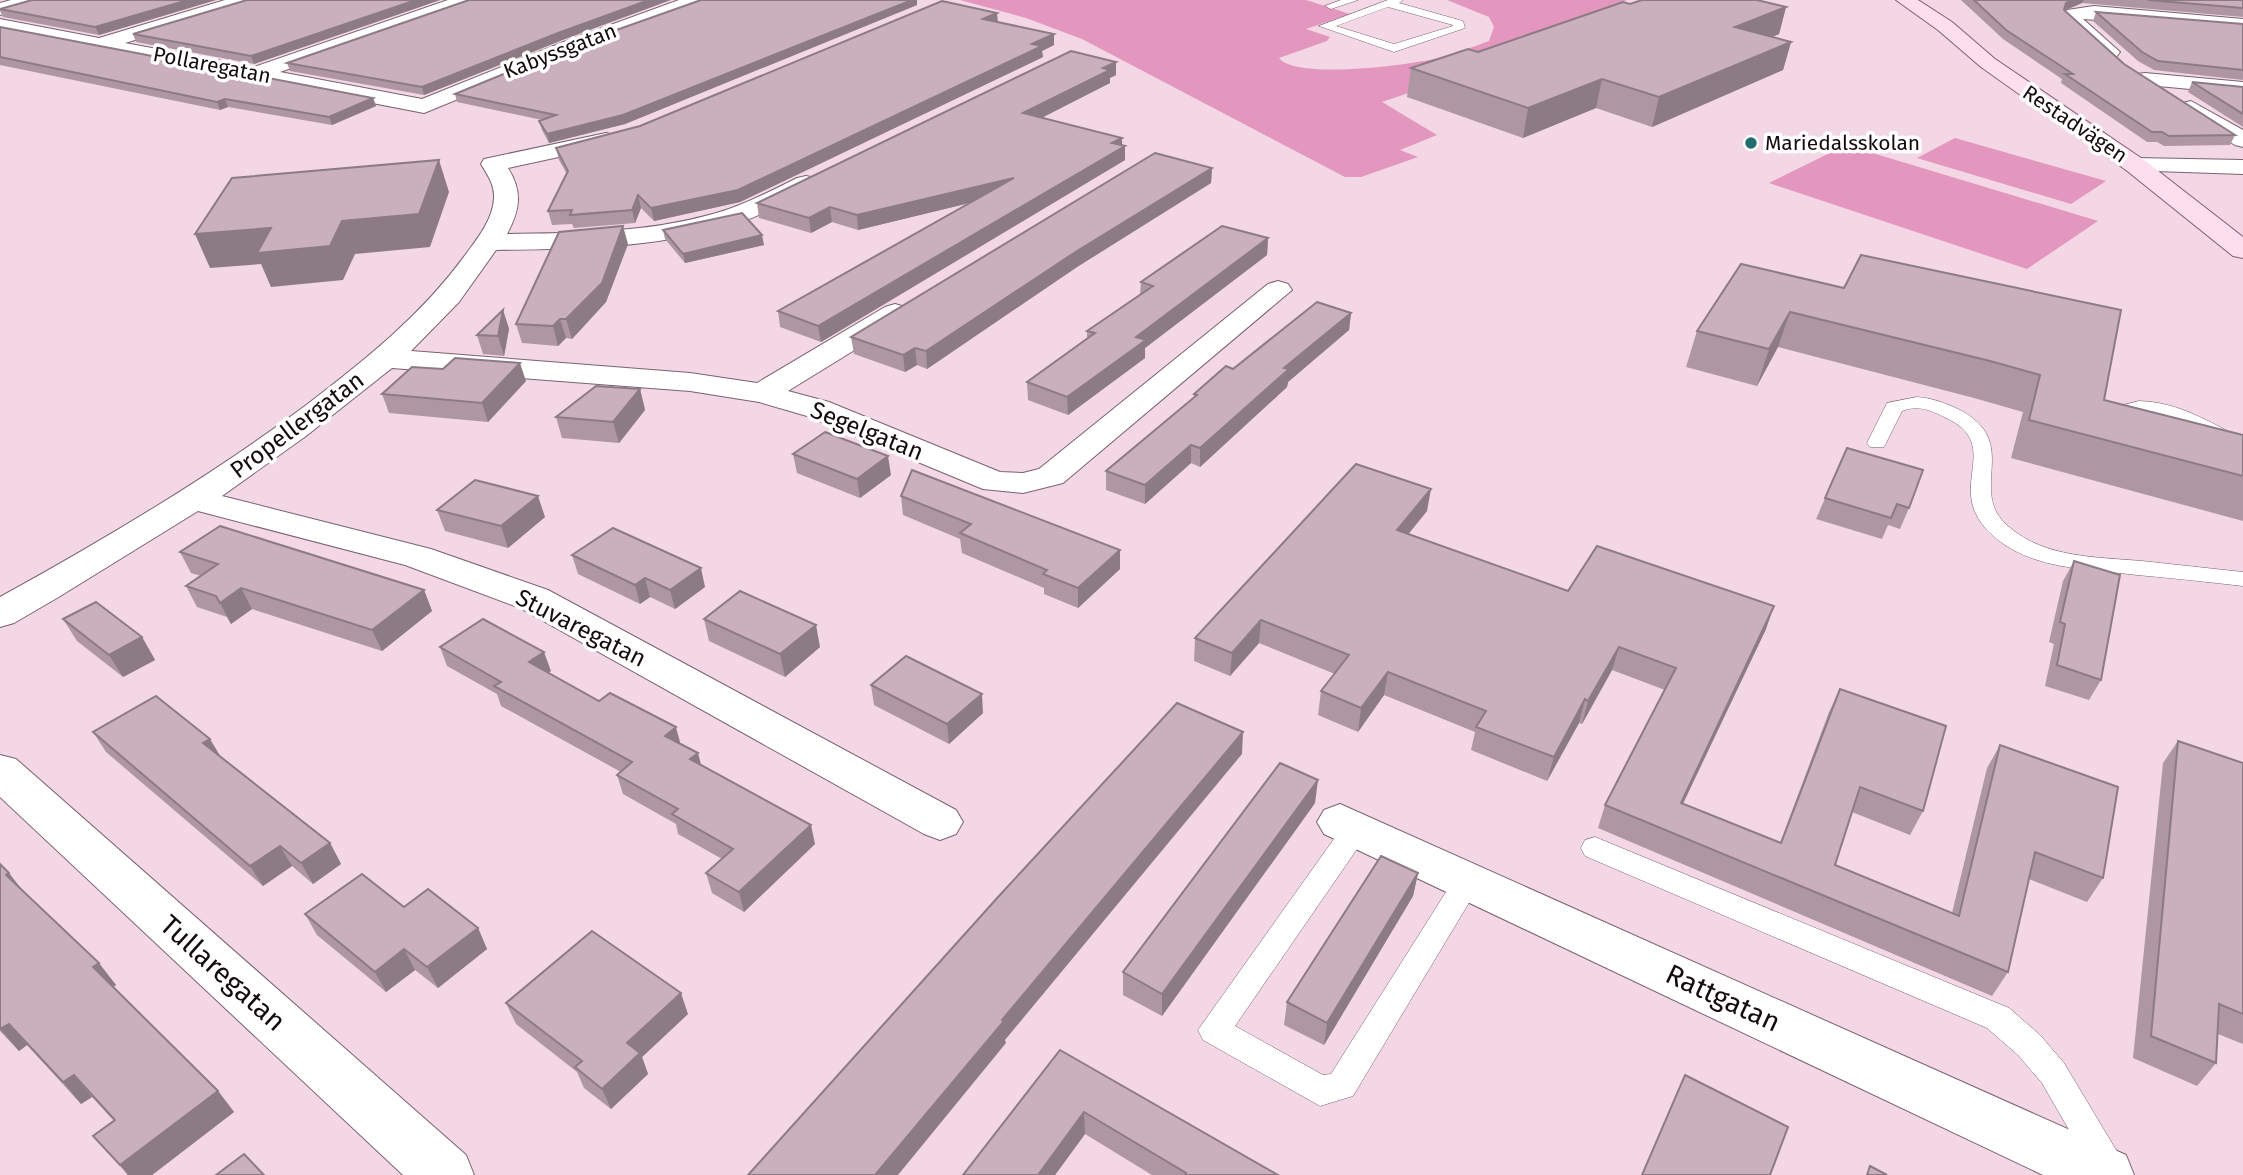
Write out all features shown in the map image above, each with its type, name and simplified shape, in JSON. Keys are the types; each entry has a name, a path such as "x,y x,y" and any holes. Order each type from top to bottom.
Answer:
{"street":[{"path":"0,9 31,0"},
{"path":"101,44 245,0"},
{"path":"255,74 466,0"},
{"name":"Kabyssgatan","path":"424,106 568,47 697,0"},
{"name":"Restadvägen","path":"1905,0 1945,26 1988,63 2135,165 2243,250"},
{"path":"2243,25 2094,12 2074,14 2071,17 2145,79 2243,140"},
{"name":"Pollaregatan","path":"0,25 424,106"},
{"path":"2145,79 2243,88"},
{"name":"Propellergatan","path":"0,614 196,500 307,421 387,358 445,301 488,242 507,200 504,181 493,164 624,134"},
{"path":"2135,165 2241,168"},
{"path":"488,242 594,238 679,229 750,210 823,174"},
{"name":"Segelgatan","path":"387,358 690,382 762,393 818,409 995,482 1023,483 1051,476 1278,290"},
{"path":"762,393 917,300"},
{"name":"Stuvaregatan","path":"196,500 418,557 534,599 940,822"},
{"name":"Tullaregatan","path":"0,771 445,1175"},
{"name":"Rattgatan","path":"1348,826 2105,1175"}],"lane":[{"path":"1331,6 1353,0"},
{"path":"1393,2 1460,23 1459,28 1394,48 1325,26 1369,11 1393,2"},
{"path":"1369,11 1443,33"},
{"path":"1877,443 1894,407 1905,402 1934,405 1953,413 1978,433 1983,446 1982,504 1989,518 2004,533 2024,545 2042,554 2065,560 2243,579"},
{"path":"2152,436 2127,421 2123,411 2135,406 2170,410 2199,422 2242,447"},
{"path":"2202,447 2242,447"},
{"path":"1348,826 1214,1030 1320,1091 1341,1086 1468,881"},
{"path":"1595,848 1998,1018 2029,1045 2053,1073 2114,1175"}],"shaded area":[{"path":"960,0 1306,0 1350,14 1306,29 1330,37 1327,41 1279,58 1290,65 1330,70 1424,61 1489,41 1494,27 1489,17 1447,0 1627,0 1606,8 1617,22 1382,102 1437,135 1400,150 1418,157 1361,177 1345,177 1082,39 1026,18"},
{"path":"1955,138 2106,181 2071,204 1917,158"},
{"path":"1846,145 2098,221 2027,269 1769,183"}],"building":[{"path":"32,0 188,0 95,27 0,9"},
{"path":"247,0 416,0 251,56 133,34"},
{"path":"469,0 649,0 422,87 287,63"},
{"path":"701,0 912,0 623,115 547,134 539,121 556,115 455,94 574,45"},
{"path":"1642,0 1757,0 1786,7 1735,27 1791,42 1659,97 1602,79 1528,108 1411,68 1468,49 1478,52 1623,2 1630,4"},
{"path":"1974,0 2073,0 2066,3 2064,10 2124,64 2235,135 2169,136 2162,132 2152,132 2065,74 2073,74 2006,30"},
{"path":"2148,0 2243,0 2243,8"},
{"path":"942,1 997,13 983,19 1054,34 1032,44 1042,46 738,190 651,208 638,195 632,210 570,215 572,210 548,211 568,171 556,148 640,126"},
{"path":"2096,12 2243,24 2243,70 2158,61 2142,52"},
{"path":"0,27 373,98 329,117 225,99 217,102 0,57"},
{"path":"1071,51 1116,62 1103,68 1110,70 1023,113 1122,138 1112,143 1125,146 818,326 778,311 1014,178 857,215 830,207 809,218 757,203"},
{"path":"2192,82 2243,87 2243,114"},
{"path":"1155,153 1212,168 1077,251 926,351 915,348 903,355 851,337"},
{"path":"439,160 419,214 342,221 330,246 257,253 271,228 195,234 232,178"},
{"path":"742,213 762,235 683,254 663,230"},
{"path":"623,226 602,283 566,319 560,319 553,326 516,324 559,232"},
{"path":"1222,226 1268,238 1136,337 1146,340 1067,397 1027,382 1095,333 1087,331 1153,286 1141,282"},
{"path":"1861,255 2121,310 2104,400 2243,435 2243,476 2029,420 2040,375 1990,361 1790,312 1769,349 1697,331 1741,264 1844,288"},
{"path":"1317,302 1351,313 1284,368 1289,369 1200,448 1191,445 1145,485 1106,471 1197,395 1194,394 1226,366 1233,369"},
{"path":"503,310 498,336 477,335"},
{"path":"455,358 520,363 482,403 382,394 412,367 443,369"},
{"path":"596,386 640,389 613,422 556,417"},
{"path":"825,432 888,456 857,479 793,454"},
{"path":"1847,448 1923,470 1909,508 1897,504 1891,518 1825,498"},
{"path":"1356,464 1431,489 1397,530 1568,591 1597,546 1774,606 1681,803 1781,843 1840,689 1946,726 1923,811 1860,787 1835,865 1959,916 2000,745 2118,787 2103,878 2035,852 2008,972 1605,805 1676,668 1619,647 1588,701 1585,699 1554,757 1476,727 1486,711 1388,672 1361,708 1321,691 1349,655 1261,620 1232,653 1195,638"},
{"path":"912,470 1120,550 1078,588 1043,574 1047,570 960,533 971,524 901,496"},
{"path":"475,480 538,496 501,526 437,510"},
{"path":"220,526 424,590 372,630 241,588 220,603 216,596 186,586 218,564 180,552"},
{"path":"613,528 701,568 670,590 645,578 635,585 572,555"},
{"path":"2074,561 2120,575 2101,680 2057,665 2065,624 2060,622"},
{"path":"740,591 816,625 780,654 704,619"},
{"path":"96,602 142,637 109,655 63,619"},
{"path":"483,619 544,652 529,662 599,701 610,693 676,727 665,736 698,753 690,759 811,825 739,892 706,873 733,849 672,814 678,809 617,775 632,762 494,686 501,682 440,647"},
{"path":"906,656 982,694 947,724 871,685"},
{"path":"156,696 210,739 203,743 330,843 301,863 280,846 250,866 93,732"},
{"path":"1177,703 1243,732 875,1175 748,1175 999,896"},
{"path":"2178,741 2243,763 2243,1014 2219,1004 2216,1063 2151,1036"},
{"path":"1280,763 1318,780 1162,994 1123,972"},
{"path":"1381,856 1418,873 1327,1023 1287,1002"},
{"path":"0,864 9,873 6,875 99,963 93,967 218,1091 120,1165 93,1136 115,1120 74,1075 63,1082 9,1024 0,1029"},
{"path":"362,874 404,907 428,889 478,928 427,967 404,949 375,972 305,914"},
{"path":"592,931 681,993 627,1043 640,1053 602,1089 575,1067 582,1061 506,1003"},
{"path":"1060,1050 1278,1175 1185,1175 1186,1173 1084,1112 1038,1175 963,1175"},
{"path":"1685,1075 1788,1127 1770,1175 1642,1175"},
{"path":"244,1154 264,1175 216,1175"},
{"path":"1870,1166 1887,1175 1867,1175"}],"place":[{"name":"Mariedalsskolan","path":"1751,143"}]}
